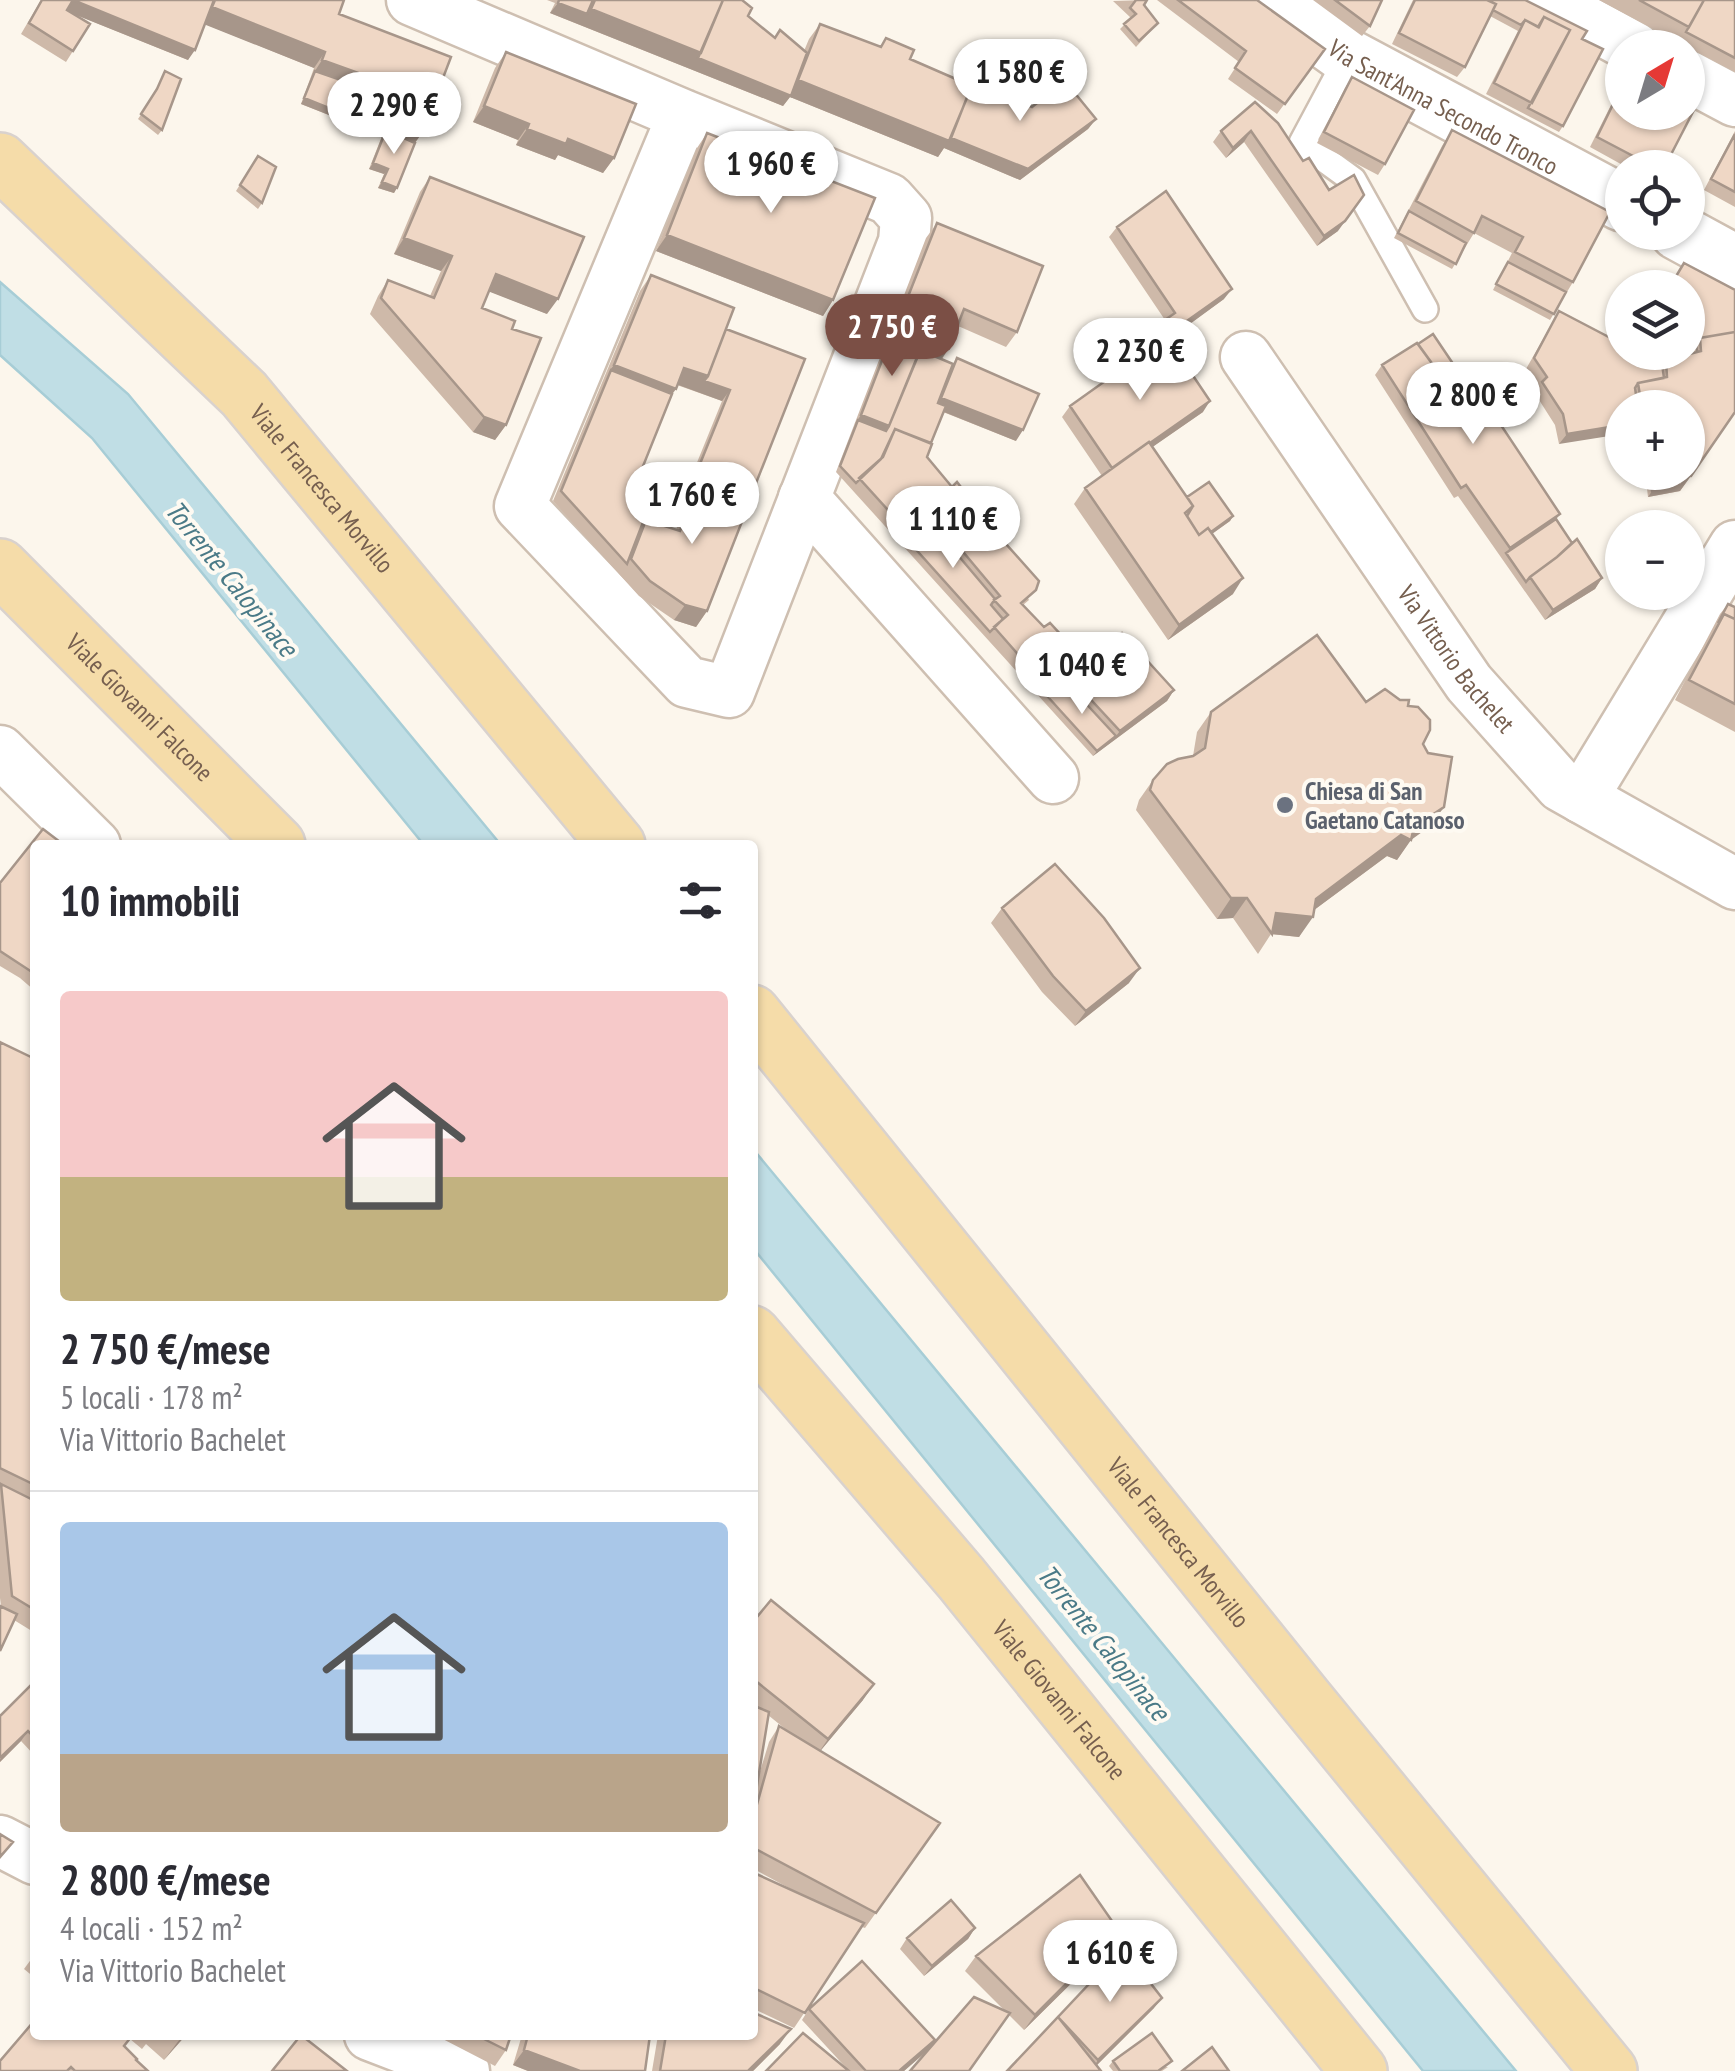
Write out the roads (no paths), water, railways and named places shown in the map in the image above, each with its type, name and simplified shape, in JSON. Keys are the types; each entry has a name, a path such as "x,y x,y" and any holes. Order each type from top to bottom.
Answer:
{"main road":[{"name":"Viale Francesca Morvillo","path":"0,160 244,394 613,840"},
{"name":"Viale Giovanni Falcone","path":"0,566 273,840"},
{"name":"Viale Francesca Morvillo","path":"758,1020 1609,2071"},
{"name":"Viale Giovanni Falcone","path":"758,1341 961,1578 1359,2071"}],"street":[{"path":"412,0 888,198 906,218 904,242 730,692 687,682 520,506 606,250 683,115"},
{"name":"Via Sant'Anna Secondo Tronco","path":"1269,0 1348,57 1605,194"},
{"path":"1547,0 1605,32"},
{"path":"1705,85 1735,102"},
{"path":"1705,247 1735,263"},
{"name":"Via Vittorio Bachelet","path":"1246,357 1469,682 1561,786 1735,884"},
{"path":"804,498 1053,778"},
{"path":"1582,798 1735,546"},
{"path":"0,750 90,840"},
{"path":"0,1840 30,1855"},
{"path":"383,2040 464,2071"}],"lane":[{"path":"1348,57 1302,143 1353,180 1425,309"}],"water":[{"name":"Torrente Calopinace","path":"0,282 128,394 497,840 420,840 92,438 0,355"},
{"name":"Torrente Calopinace","path":"758,1155 1516,2071 1423,2071 758,1254"}],"place":[{"name":"Chiesa di San Gaetano Catanoso","path":"1285,805"}]}
